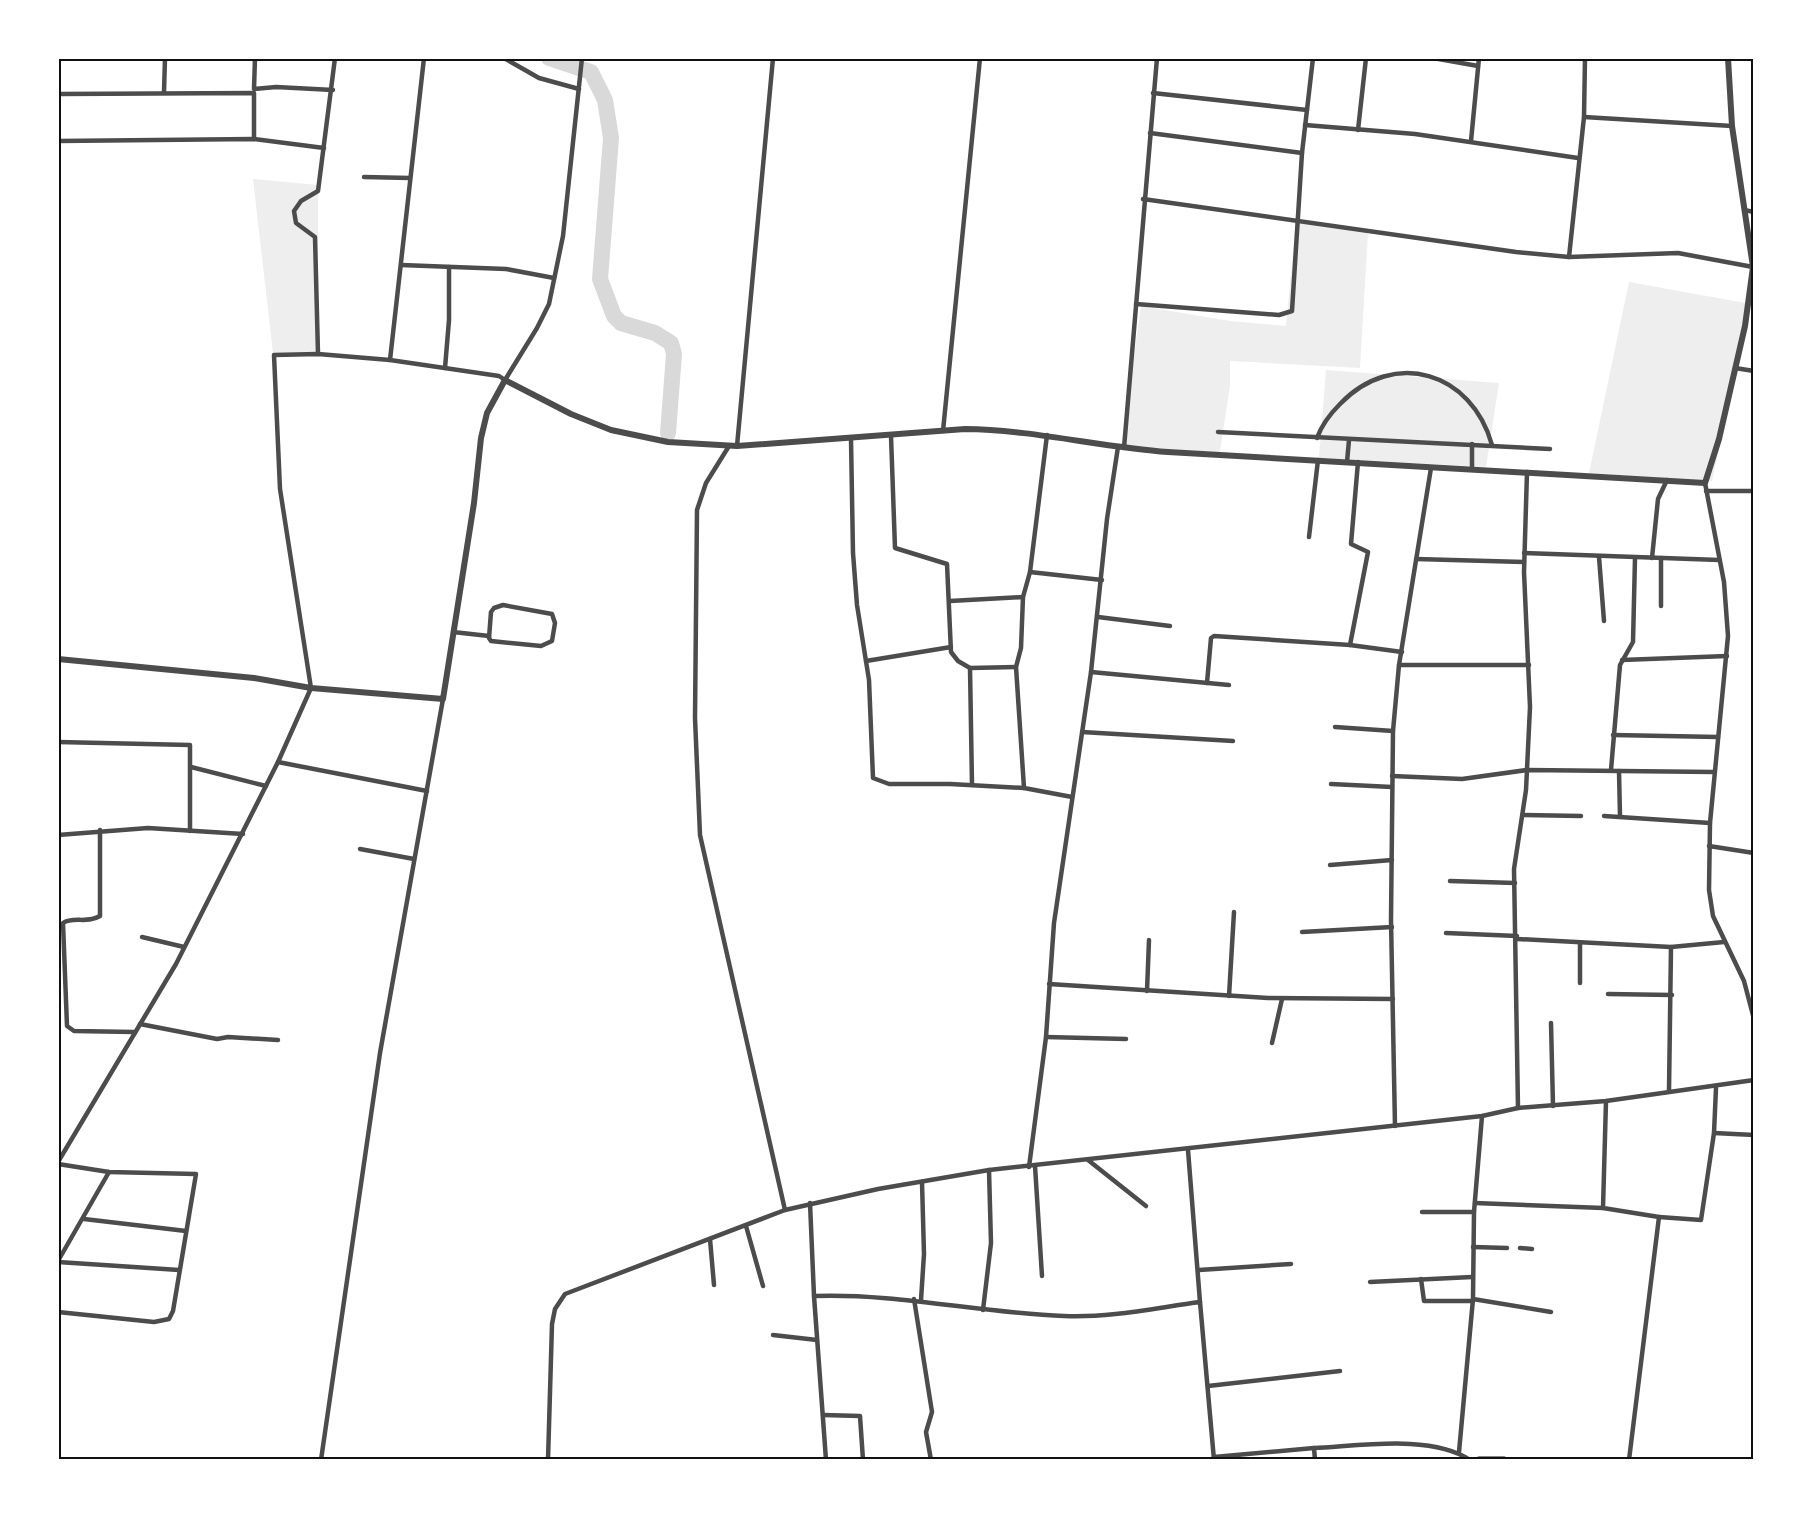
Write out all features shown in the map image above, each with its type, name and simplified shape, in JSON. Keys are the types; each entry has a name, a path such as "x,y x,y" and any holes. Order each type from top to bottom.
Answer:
{"main road":[{"path":"1479,1460 1504,1460"}],"street":[{"path":"164,92 165,58"},
{"path":"255,58 255,88 333,90"},
{"path":"318,354 315,237 296,223 294,212 301,201 318,191 333,90 335,58"},
{"path":"390,360 424,58"},
{"path":"504,58 538,78 579,89"},
{"path":"321,1460 380,1053 443,699 474,503 481,438 491,402 537,328 549,304 563,236 582,58"},
{"path":"737,446 773,58"},
{"path":"943,431 980,58"},
{"path":"1042,1276 1032,1166 1046,1037 1054,923 1121,448 1157,58"},
{"path":"1136,303 1279,315 1290,313 1293,306 1302,153 1313,58"},
{"path":"1358,130 1366,58"},
{"path":"1433,58 1478,66"},
{"path":"1471,141 1479,58"},
{"path":"1569,257 1584,117 1585,58"},
{"path":"1728,58 1732,126 1753,267 1745,326 1719,438 1705,483 1726,603 1727,656 1714,772 1709,846 1711,905 1724,942 1744,981 1754,1019"},
{"path":"58,94 254,93 254,139"},
{"path":"1153,93 1307,110"},
{"path":"1584,117 1732,126"},
{"path":"1305,125 1471,141 1578,159"},
{"path":"1150,133 1302,153"},
{"path":"58,141 254,139 324,148"},
{"path":"364,177 410,178"},
{"path":"1143,199 1299,220 1460,246 1569,257 1668,252 1753,267"},
{"path":"1744,210 1754,212"},
{"path":"401,265 506,269 554,278"},
{"path":"445,368 449,320 449,267"},
{"path":"1745,326 1754,327"},
{"path":"58,1312 154,1322 169,1319 173,1311 196,1174 109,1172 58,1163 184,947 279,762 311,688 280,489 274,356 278,354 318,354 390,360 445,368 505,380 571,414 611,430 634,436 729,446 943,431 995,430 1047,435 1121,448 1705,483"},
{"path":"1735,368 1754,371"},
{"path":"1317,438 1329,416 1353,391 1377,377 1416,373 1447,384 1466,398 1484,420 1492,445"},
{"path":"1218,432 1550,449"},
{"path":"1024,788 1016,667 1021,648 1023,597 1030,572 1047,435"},
{"path":"891,436 895,548 946,564 951,648 958,661 970,668 1016,667"},
{"path":"851,439 853,553 866,661 874,780 889,784 1024,788 1072,797"},
{"path":"1347,462 1349,440"},
{"path":"1472,444 1472,470"},
{"path":"729,446 706,483 698,510 694,718 700,835 785,1210"},
{"path":"1309,537 1318,460"},
{"path":"1350,645 1368,552 1366,549 1353,548 1351,544 1358,462"},
{"path":"1395,1126 1392,927 1394,731 1399,665 1431,468"},
{"path":"1518,1108 1515,857 1523,815 1527,770 1529,665 1524,553 1527,472"},
{"path":"1652,558 1658,499 1667,480"},
{"path":"1706,491 1754,491"},
{"path":"1524,553 1599,558 1719,560"},
{"path":"1599,558 1604,621"},
{"path":"1611,770 1622,660 1629,652 1633,642 1635,558"},
{"path":"1661,558 1661,606"},
{"path":"1416,559 1524,562"},
{"path":"1030,572 1102,580"},
{"path":"950,601 1023,597"},
{"path":"453,632 489,636 496,643 545,646 552,641 554,619 549,612 498,606 491,612 489,636"},
{"path":"1098,617 1170,626"},
{"path":"1207,683 1211,638 1214,636 1350,645 1402,652"},
{"path":"866,661 951,648"},
{"path":"1622,660 1727,656"},
{"path":"58,659 254,678 311,688 443,699"},
{"path":"1399,665 1529,665"},
{"path":"970,668 972,785"},
{"path":"1091,672 1229,685"},
{"path":"1335,727 1394,731"},
{"path":"1082,732 1233,741"},
{"path":"1613,735 1718,737"},
{"path":"58,742 187,744 191,747 190,831"},
{"path":"279,762 427,791"},
{"path":"191,767 266,786"},
{"path":"1392,776 1462,779 1527,770 1714,772"},
{"path":"1619,771 1620,817"},
{"path":"1331,784 1392,787"},
{"path":"1523,815 1581,816"},
{"path":"1604,816 1710,823"},
{"path":"58,835 148,828 243,834"},
{"path":"100,830 100,916 86,922 68,920 63,922 67,1026 74,1031 135,1032"},
{"path":"1709,846 1754,853"},
{"path":"360,849 414,859"},
{"path":"1330,865 1392,860"},
{"path":"1450,881 1515,883"},
{"path":"1229,996 1234,912"},
{"path":"1302,932 1392,927"},
{"path":"1446,933 1671,947 1724,942"},
{"path":"142,937 184,947"},
{"path":"1147,991 1149,940"},
{"path":"1580,943 1580,983"},
{"path":"1669,1091 1671,947"},
{"path":"1049,984 1282,999 1393,999"},
{"path":"1608,994 1672,995"},
{"path":"1272,1043 1282,999"},
{"path":"1551,1023 1553,1106"},
{"path":"140,1024 217,1039 228,1037 278,1040"},
{"path":"1046,1037 1126,1039"},
{"path":"548,1460 552,1324 555,1309 565,1294 785,1210 810,1203 989,1170 1482,1116 1518,1108 1606,1101 1669,1091 1716,1088 1754,1080"},
{"path":"1475,1203 1603,1208 1659,1217 1701,1220 1714,1133 1716,1088"},
{"path":"1603,1208 1606,1101"},
{"path":"1459,1452 1473,1300 1474,1212 1482,1116"},
{"path":"1714,1133 1754,1135"},
{"path":"1188,1150 1214,1458 1314,1448 1426,1446 1459,1452 1470,1460"},
{"path":"1088,1160 1146,1206"},
{"path":"983,1310 991,1243 989,1170"},
{"path":"109,1172 58,1261 179,1270"},
{"path":"921,1300 920,1279 924,1257 922,1182"},
{"path":"810,1203 816,1340 826,1460"},
{"path":"1422,1212 1474,1212"},
{"path":"1629,1460 1659,1217"},
{"path":"84,1219 186,1231"},
{"path":"746,1226 763,1286"},
{"path":"710,1239 714,1285"},
{"path":"1473,1247 1507,1248"},
{"path":"1520,1248 1532,1249"},
{"path":"1199,1270 1291,1264"},
{"path":"1370,1282 1472,1277"},
{"path":"1421,1279 1424,1301 1473,1300 1551,1312"},
{"path":"814,1296 867,1295 914,1299 983,1310 1065,1316 1102,1315 1200,1302"},
{"path":"914,1299 933,1412 926,1431 931,1460"},
{"path":"773,1335 816,1340"},
{"path":"1208,1386 1340,1371"},
{"path":"823,1415 860,1416 863,1460"},
{"path":"1314,1448 1316,1460"}],"shaded area":[{"path":"253,179 318,185 318,353 273,353"},
{"path":"1296,220 1368,232 1360,368 1230,361 1230,385 1220,452 1121,447 1141,306 1230,321 1286,326"},
{"path":"1629,282 1751,304 1712,481 1589,473"},
{"path":"1326,370 1499,383 1486,467 1319,458"}],"waterway":[{"path":"549,58 591,72 605,100 611,138 600,279 614,316 621,323 655,333 671,343 674,354 668,433"}]}
